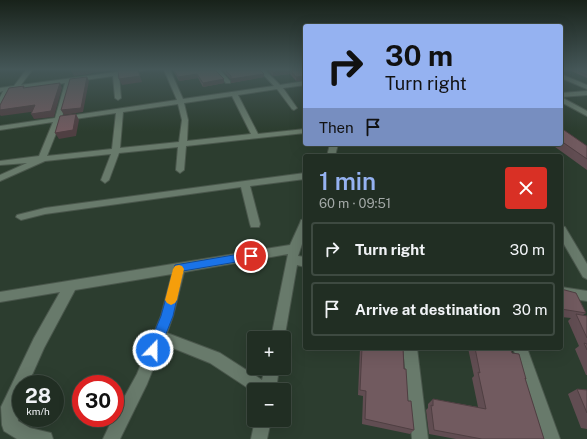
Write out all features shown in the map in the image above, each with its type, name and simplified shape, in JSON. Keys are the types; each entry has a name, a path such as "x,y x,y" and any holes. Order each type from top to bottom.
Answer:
{"street":[{"path":"0,103 6,90"},
{"path":"0,178 42,159 58,119 66,90"},
{"path":"117,90 118,98"},
{"path":"176,90 185,120 180,170"},
{"path":"0,128 250,90"},
{"path":"281,90 294,108"},
{"path":"234,93 256,136"},
{"path":"563,95 587,93"},
{"path":"563,100 587,114"},
{"path":"105,180 116,150 120,110"},
{"path":"0,163 303,131"},
{"path":"21,217 84,206 303,176"},
{"path":"245,185 256,224"},
{"path":"279,331 293,255 303,228"},
{"path":"563,233 587,274"},
{"path":"0,297 179,268 293,255 303,261"},
{"path":"110,439 142,378 159,336 167,316 179,268"},
{"path":"45,439 27,436 10,425 5,407 71,285"},
{"path":"563,292 587,296"},
{"path":"159,336 215,358 253,383"},
{"path":"410,350 420,439"},
{"path":"521,350 552,439"},
{"path":"259,439 262,427"}],"building":[{"path":"8,90 58,90 51,111 31,114 35,105 0,110 0,105"},
{"path":"67,90 84,90 81,108 61,110"},
{"path":"76,114 73,130 55,133 60,116"},
{"path":"563,129 587,146 587,159 563,142"},
{"path":"563,290 576,293 586,313 563,309"},
{"path":"576,314 587,316 587,338"},
{"path":"362,350 403,350 408,401 411,401 414,430 365,419 366,391 360,390"},
{"path":"475,350 511,350 512,353 519,354 544,439 482,439 434,430 431,405 433,406 433,399 486,409 478,372 480,373"},
{"path":"577,389 587,390 587,413"}],"slow traffic":[{"path":"171,300 179,269"}],"route":[{"path":"153,350 167,316 179,268 251,256"}]}
